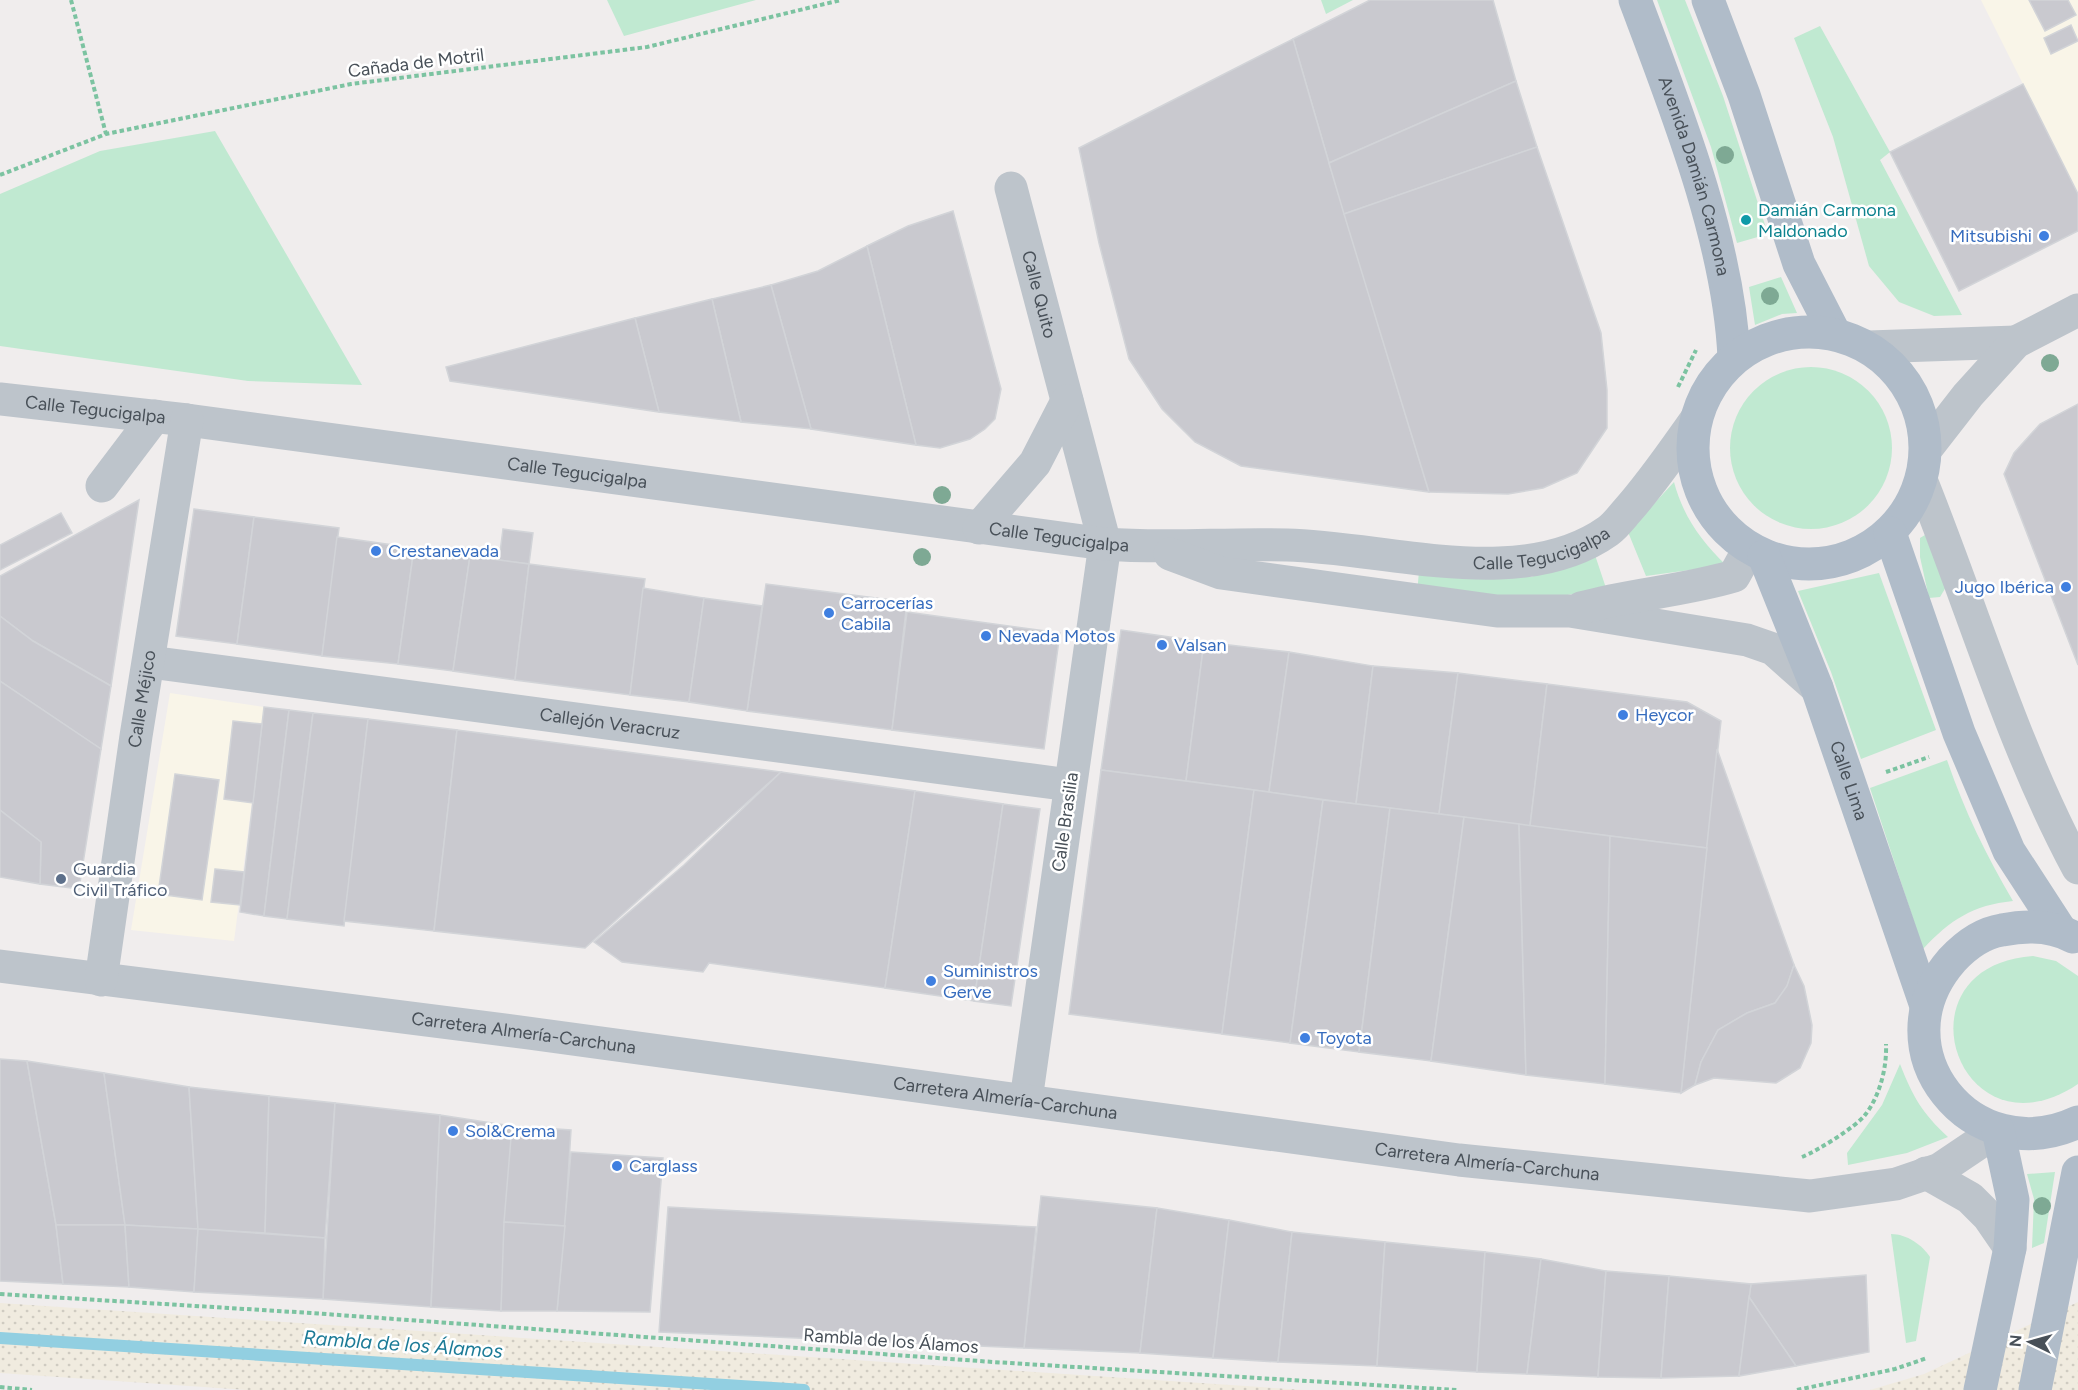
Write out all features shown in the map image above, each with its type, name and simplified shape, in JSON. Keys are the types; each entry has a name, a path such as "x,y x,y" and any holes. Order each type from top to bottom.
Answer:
{"main road":[{"name":"Avenida Damián Carmona","path":"1635,0 1674,104 1703,199 1725,283 1732,322 1734,358"},
{"path":"1708,0 1748,107 1799,264 1835,334"},
{"path":"1800,332 1835,334 1869,347 1899,374 1919,409 1923,465 1909,508 1890,533 1862,552 1830,563 1797,564 1757,552 1721,525 1702,494 1692,458 1695,420 1710,387 1734,358 1764,339 1800,332"},
{"path":"1890,533 1965,744 2009,851 2070,935"},
{"name":"Calle Lima","path":"1757,552 1817,688 1926,1006"},
{"path":"2070,935 2027,926 1993,932 1963,948 1940,974 1926,1006 1924,1037 1931,1068 1946,1096 1969,1117 1998,1130 2022,1135 2048,1133 2078,1122"},
{"path":"1980,1390 2010,1248 2013,1200 1998,1130"},
{"path":"2035,1390 2078,1172"}],"street":[{"name":"Calle Quito","path":"1011,188 1105,544"},
{"path":"2078,310 2016,342 1968,395 1923,465 2049,812 2078,868"},
{"path":"1869,347 2016,342"},
{"name":"Calle Tegucigalpa","path":"0,399 187,420 1105,544 1154,548 1288,545 1463,563 1521,562 1562,553 1610,531 1647,488 1695,420"},
{"path":"979,528 1035,463 1067,401"},
{"path":"102,486 155,416"},
{"name":"Calle Méjico","path":"101,980 136,736 150,662 187,420"},
{"name":"Calle Brasilia","path":"1026,1100 1105,544"},
{"name":"Calle Tegucigalpa","path":"1154,548 1221,573 1497,611 1570,611 1747,640 1773,649 1817,688"},
{"name":"Calle Tegucigalpa","path":"1570,611 1624,596 1699,586 1734,576 1757,552"},
{"name":"Callejón Veracruz","path":"150,662 1070,784"},
{"name":"Carretera Almería-Carchuna","path":"0,966 101,980 250,996 1459,1160 1810,1196 1896,1184 1940,1169 1998,1130"},
{"path":"1926,1173 1970,1198 1988,1216 2010,1248"}],"path":[{"path":"71,0 106,134"},
{"name":"Cañada de Motril","path":"0,175 106,134 351,84 647,47 841,0"},
{"path":"1850,784 1965,744"},
{"path":"1796,1160 1815,1151 1865,1116 1887,1066 1886,1043"},
{"name":"Rambla de los Álamos","path":"0,1294 311,1313 982,1361 1457,1390"},
{"path":"1797,1390 1895,1369 1927,1358"},
{"path":"0,1387 32,1390"}],"shaded area":[{"path":"1981,0 2078,0 2078,194"},
{"path":"170,693 264,707 234,941 131,930"}],"green space":[{"path":"607,0 756,0 624,36"},
{"path":"1321,0 1353,0 1326,14"},
{"path":"1657,0 1685,0 1723,96 1768,234 1737,243 1711,147"},
{"path":"1820,26 1890,152 1880,160 1962,315 1934,316 1899,302 1869,266 1833,137 1794,38"},
{"path":"215,131 362,385 248,381 0,346 0,194 100,151"},
{"path":"1781,277 1797,313 1782,314 1755,325 1749,287"},
{"path":"1811,367 1842,373 1868,391 1886,417 1892,448 1886,479 1868,505 1842,523 1811,529 1780,523 1754,505 1736,479 1730,448 1736,417 1754,391 1780,373"},
{"path":"1674,482 1682,506 1694,527 1726,565 1646,576 1628,532"},
{"path":"1925,535 1946,587 1940,597 1929,598 1920,557 1920,538"},
{"path":"1595,555 1606,588 1562,596 1417,594 1419,571 1531,577"},
{"path":"1879,573 1936,730 1861,759 1831,672 1798,591"},
{"path":"1947,760 1976,832 2013,901 1974,910 1953,922 1923,949 1870,788"},
{"path":"2033,956 2056,961 2078,976 2078,1084 2036,1102 2001,1099 1974,1081 1958,1054 1954,1022 1964,991 1990,968"},
{"path":"1900,1064 1919,1104 1948,1137 1907,1153 1848,1165 1847,1153 1882,1105"},
{"path":"2055,1172 2044,1243 2032,1248 2034,1199 2027,1174"},
{"path":"1891,1234 1914,1241 1930,1257 1916,1341 1906,1343"}],"sand":[{"path":"2078,1302 2078,1390 1870,1390 1924,1374"},
{"path":"0,1303 1304,1390 247,1390 0,1373"}],"building":[{"path":"1370,0 1493,0 1516,81 1329,163 1293,39"},
{"path":"2029,0 2068,0 2076,15 2045,31"},
{"path":"2071,25 2078,41 2051,54 2044,38"},
{"path":"1293,39 1429,492 1241,466 1195,442 1162,409 1129,359 1099,243 1079,148"},
{"path":"1516,81 1537,147 1344,214 1329,163"},
{"path":"2023,84 2078,194 2078,231 1959,291 1890,152"},
{"path":"1537,147 1601,333 1607,390 1607,428 1577,473 1543,488 1508,494 1429,492 1344,214"},
{"path":"953,211 1001,389 995,419 985,429 970,439 940,448 916,445 867,246 908,226"},
{"path":"867,246 916,445 811,429 771,285 818,271"},
{"path":"771,285 811,429 741,422 712,299"},
{"path":"712,299 741,422 659,412 635,318"},
{"path":"635,318 659,412 450,381 446,367"},
{"path":"2078,404 2078,665 2004,474 2014,453 2040,424"},
{"path":"139,500 111,686 33,641 0,616 0,576"},
{"path":"194,509 254,517 237,644 176,636"},
{"path":"61,513 72,533 0,570 0,545"},
{"path":"254,517 339,528 322,656 237,644"},
{"path":"503,529 533,533 529,564 499,560"},
{"path":"337,537 414,548 398,664 322,656"},
{"path":"414,548 470,556 453,671 398,664"},
{"path":"470,556 529,564 515,680 453,671"},
{"path":"529,564 645,579 630,695 515,680"},
{"path":"766,584 907,602 892,730 747,711"},
{"path":"643,588 704,598 689,702 630,695"},
{"path":"704,598 762,606 747,711 689,702"},
{"path":"907,612 1060,633 1044,749 892,730"},
{"path":"0,616 33,641 111,686 101,749 0,681"},
{"path":"1121,630 1204,642 1186,781 1101,770"},
{"path":"1204,642 1289,652 1269,792 1186,781"},
{"path":"1289,652 1373,666 1356,804 1269,792"},
{"path":"1373,666 1458,673 1439,814 1356,804"},
{"path":"1458,673 1547,684 1530,826 1439,814"},
{"path":"0,681 101,749 79,889 40,884 41,842 0,810"},
{"path":"1547,684 1687,702 1721,721 1707,848 1530,826"},
{"path":"264,707 289,710 264,916 240,912"},
{"path":"289,710 313,713 287,919 264,916"},
{"path":"313,713 368,719 344,926 287,919"},
{"path":"368,719 457,730 434,931 344,921"},
{"path":"233,721 262,724 253,803 224,799"},
{"path":"457,730 781,772 585,948 434,931"},
{"path":"1717,749 1794,965 1787,986 1775,1003 1747,1013 1718,1030 1701,1062 1695,1085 1681,1093"},
{"path":"1101,770 1254,790 1222,1034 1069,1014"},
{"path":"781,772 915,791 885,988 709,963 703,972 622,962 594,942 684,865"},
{"path":"175,774 219,780 202,900 158,894"},
{"path":"1254,790 1323,800 1290,1043 1222,1034"},
{"path":"915,791 1003,804 974,1001 885,988"},
{"path":"1323,800 1390,808 1359,1052 1290,1043"},
{"path":"1003,804 1040,809 1011,1006 974,1001"},
{"path":"1390,808 1464,817 1431,1061 1359,1052"},
{"path":"0,810 41,842 40,884 0,877"},
{"path":"1464,817 1519,824 1526,1075 1431,1061"},
{"path":"1519,824 1610,836 1605,1084 1526,1075"},
{"path":"1610,836 1707,848 1681,1093 1605,1084"},
{"path":"215,869 244,872 240,905 211,902"},
{"path":"1794,965 1804,986 1812,1025 1811,1043 1800,1068 1776,1083 1714,1078 1695,1085 1701,1062 1718,1030 1747,1013 1775,1003 1787,986"},
{"path":"0,1059 27,1061 56,1225 63,1284 0,1281"},
{"path":"27,1061 104,1073 125,1225 56,1225"},
{"path":"104,1073 189,1087 198,1229 125,1225"},
{"path":"189,1087 269,1096 265,1233 198,1229"},
{"path":"269,1096 335,1103 325,1238 265,1233"},
{"path":"335,1103 440,1115 431,1307 323,1299"},
{"path":"440,1115 512,1126 501,1311 431,1307"},
{"path":"512,1126 571,1130 565,1226 504,1222"},
{"path":"571,1152 663,1158 650,1312 557,1311"},
{"path":"1041,1196 1157,1208 1140,1353 1024,1348"},
{"path":"668,1207 1036,1227 1024,1348 659,1332"},
{"path":"1157,1208 1229,1220 1213,1358 1140,1353"},
{"path":"1229,1220 1292,1232 1278,1362 1213,1358"},
{"path":"504,1222 565,1226 557,1311 501,1311"},
{"path":"56,1225 125,1225 129,1287 63,1284"},
{"path":"125,1225 198,1229 194,1292 129,1287"},
{"path":"198,1229 325,1238 323,1299 194,1292"},
{"path":"1292,1232 1385,1242 1377,1366 1278,1362"},
{"path":"1385,1242 1485,1252 1477,1372 1377,1366"},
{"path":"1485,1252 1541,1259 1527,1374 1477,1372"},
{"path":"1541,1259 1606,1271 1598,1377 1527,1374"},
{"path":"1606,1271 1669,1276 1661,1378 1598,1377"},
{"path":"1866,1275 1869,1352 1796,1366 1749,1297 1751,1284"},
{"path":"1669,1276 1751,1284 1739,1376 1661,1378"},
{"path":"1749,1297 1796,1366 1739,1376"}],"waterway":[{"name":"Rambla de los Álamos","path":"0,1338 804,1390"}],"place":[{"name":"Damián Carmona Maldonado","path":"1746,220"},
{"name":"Mitsubishi","path":"2044,236"},
{"name":"Crestanevada","path":"376,551"},
{"name":"Jugo Ibérica","path":"2066,587"},
{"name":"Carrocerías Cabila","path":"829,613"},
{"name":"Nevada Motos","path":"986,636"},
{"name":"Valsan","path":"1162,645"},
{"name":"Heycor","path":"1623,715"},
{"name":"Guardia Civil Tráfico","path":"61,879"},
{"name":"Suministros Gerve","path":"931,981"},
{"name":"Toyota","path":"1305,1038"},
{"name":"Sol&Crema","path":"453,1131"},
{"name":"Carglass","path":"617,1166"}]}
